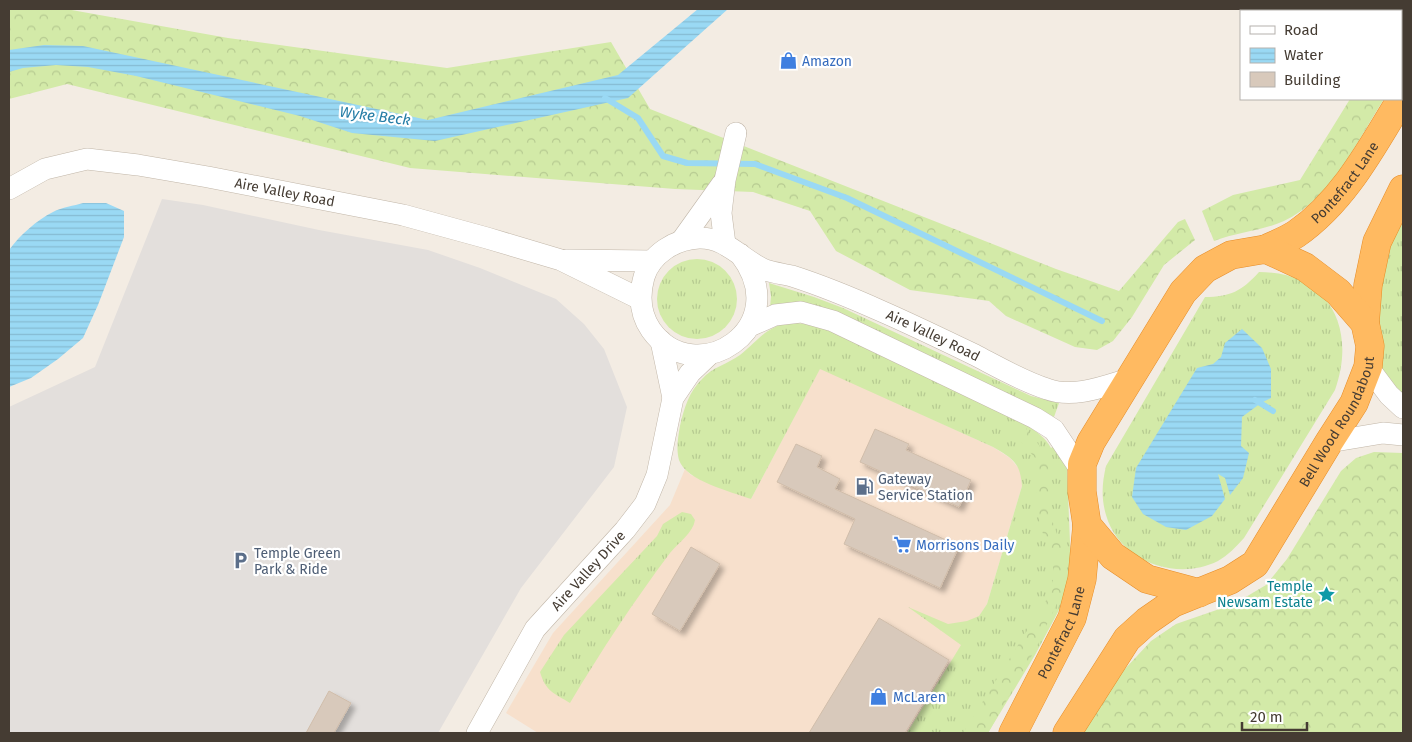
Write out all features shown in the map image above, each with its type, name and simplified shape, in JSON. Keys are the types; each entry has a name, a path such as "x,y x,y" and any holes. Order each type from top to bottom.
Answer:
{"highway":[{"name":"Pontefract Lane","path":"1266,249 1295,235 1320,216 1356,173 1401,100"},
{"path":"1365,323 1368,285 1377,242 1403,189"},
{"name":"Bell Wood Roundabout","path":"1200,593 1230,580 1255,564 1328,442 1354,404 1368,367 1370,346 1365,323 1332,287 1305,267 1266,249"},
{"path":"1200,593 1148,579 1113,556 1087,525 1082,492 1082,464 1092,442 1184,292 1205,269 1231,255 1266,249"},
{"name":"Pontefract Lane","path":"1013,733 1072,618 1082,579 1087,525"},
{"path":"1067,733 1127,639 1147,621 1172,603 1200,593"}],"street":[{"path":"732,249 721,213 725,180 736,134"},
{"name":"Aire Valley Road","path":"9,188 45,169 87,159 208,177 402,215 561,260 640,300"},
{"path":"682,240 725,180"},
{"name":"Aire Valley Road","path":"732,249 749,266 756,281 756,312 750,326 733,344 710,354 692,355 676,350 661,342 650,330 643,315 640,300 641,286 645,273 652,260 665,248 682,240 700,238 717,241 732,249 765,270 790,275 880,311 1026,381 1049,390 1062,392 1092,390 1132,378"},
{"name":"Aire Valley Road","path":"561,260 652,260"},
{"name":"Aire Valley Road","path":"750,326 775,315 801,312 833,321 1036,418 1054,430 1082,472"},
{"name":"Aire Valley Drive","path":"661,342 673,398"},
{"name":"Aire Valley Drive","path":"476,733 534,629 625,530 645,504 657,475 673,398 690,373 710,354"},
{"path":"1368,367 1389,395 1403,408"},
{"path":"1328,442 1383,433 1403,435"}],"shaded area":[{"path":"162,199 203,205 319,230 428,250 480,268 556,299 584,324 604,349 627,407 614,467 521,588 438,733 9,733 9,407 95,367"},
{"path":"820,368 993,447 1010,458 1021,471 1022,486 987,604 907,733 538,733 506,713 553,633 670,505 685,469 691,475 751,499"}],"green space":[{"path":"9,9 66,9 228,38 447,68 611,42 650,109 1056,269 1119,291 1178,222 1185,219 1195,240 1164,265 1132,317 1113,341 1097,350 1075,347 1006,316 989,301 910,290 836,251 810,211 753,192 675,189 410,168 67,84 9,99"},
{"path":"1349,100 1383,100 1342,168 1316,199 1284,221 1214,241 1202,211 1233,195 1300,180"},
{"path":"1403,194 1403,408 1368,367 1368,285"},
{"path":"697,259 712,262 725,271 734,284 737,299 734,314 725,327 712,336 697,339 682,336 669,327 660,314 657,299 660,284 669,271 682,262"},
{"path":"1259,272 1283,275 1304,282 1320,293 1332,308 1339,325 1342,345 1341,367 1335,390 1244,538 1232,551 1218,561 1202,567 1168,568 1151,563 1123,545 1113,531 1103,503 1103,484 1106,466 1205,297 1222,296 1235,292 1247,284"},
{"path":"769,283 843,308 1031,396 1059,403 1054,417 884,335 770,308"},
{"path":"790,322 819,326 1027,425 1044,438 1051,448 1058,444 1067,469 1071,567 1067,590 1058,612 1035,655 988,733 907,733 961,645 908,607 948,624 967,621 979,616 987,604 1022,486 1017,466 1010,458 993,447 820,369 751,499 700,480 683,467 679,460 679,430 688,401 697,384 710,371 740,355 768,331"},
{"path":"1024,426 1046,454 1050,471 1049,502 1051,517 1061,546 1063,563 1060,597 1035,650 988,733 963,733 1050,594 1053,579 1053,563 1050,548 1043,534 1039,519 1035,458 1014,433"},
{"name":"Temple Newsam Estate","path":"1374,452 1403,453 1403,733 1083,733 1123,671 1151,641 1176,624 1234,604 1266,585 1287,559 1341,471 1356,458"},
{"path":"682,512 691,514 695,520 692,529 670,553 644,589 570,703 555,694 545,684 540,672 564,635 657,536 663,524"}],"water":[{"name":"Wyke Beck","path":"698,9 728,9 628,98 435,141 352,133 300,116 136,76 88,67 56,65 23,68 9,72 9,50 44,45 83,46 428,120 618,75"},
{"path":"83,203 106,203 124,211 124,237 98,305 83,338 31,378 9,387 9,250 29,228 47,215 60,209"},
{"path":"1242,329 1262,348 1271,369 1271,398 1242,417 1241,446 1249,453 1243,478 1230,495 1225,478 1218,474 1225,499 1212,516 1186,530 1166,527 1143,514 1132,497 1136,468 1197,368 1213,364 1221,357 1225,343"}],"building":[{"path":"875,429 909,444 906,450 971,480 959,507 860,462"},
{"name":"Morrisons Daily","path":"796,444 822,456 817,467 840,479 835,489 959,546 940,588 844,544 855,519 777,482"},
{"path":"691,547 720,564 680,631 652,614"},
{"name":"McLaren","path":"879,618 949,660 905,733 809,733"},
{"path":"329,691 351,703 334,733 306,733"}],"waterway":[{"path":"605,98 638,118 663,156 687,163 755,164 847,198 1102,321"},
{"path":"1255,400 1273,411"}],"place":[{"name":"Amazon","path":"788,61"},
{"name":"Gateway Service Station","path":"864,487"},
{"name":"Morrisons Daily","path":"902,545"},
{"name":"Temple Green Park & Ride","path":"240,561"},
{"name":"Temple Newsam Estate","path":"1327,594"},
{"name":"McLaren","path":"879,697"}]}
